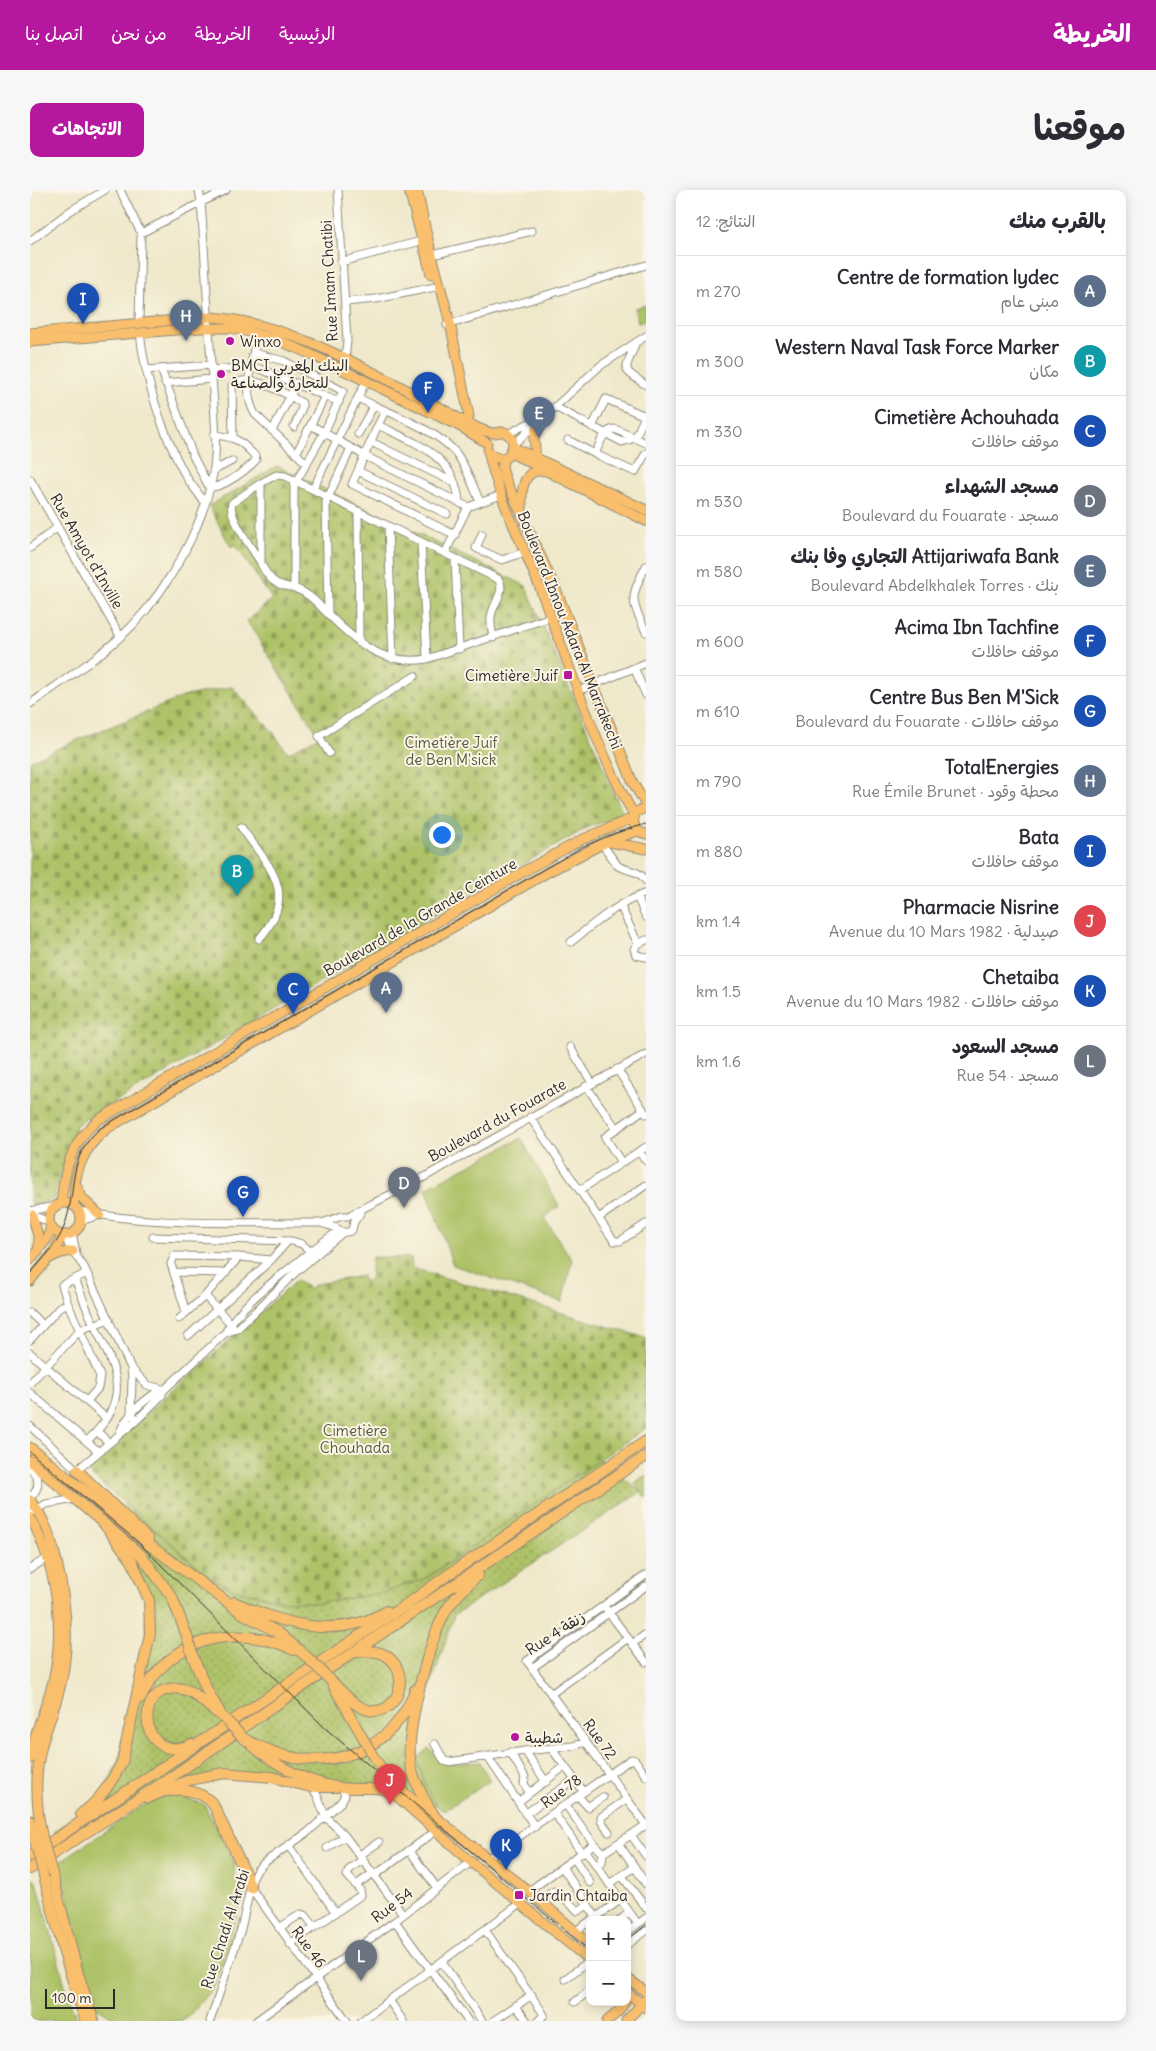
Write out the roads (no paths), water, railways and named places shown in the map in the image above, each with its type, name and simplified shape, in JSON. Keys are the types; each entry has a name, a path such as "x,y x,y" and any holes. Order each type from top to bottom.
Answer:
{"highway":[{"path":"30,1856 646,1442"},
{"path":"30,1448 133,1533 242,1613 279,1633 307,1656 329,1680 359,1707 369,1711 381,1710 393,1702 400,1690 400,1675 395,1664 386,1656 378,1652 355,1652"},
{"path":"30,1869 128,1806 646,1456"},
{"path":"30,1461 102,1520 141,1555 172,1597 206,1688 222,1716"},
{"path":"77,1470 136,1526 159,1551"},
{"path":"36,1844 91,1808 113,1781 122,1762 150,1634 149,1600 132,1562 102,1520"},
{"path":"211,1736 187,1746 174,1748 163,1746 153,1737 147,1726 149,1705 164,1691 183,1689 195,1694 222,1716 245,1740 288,1757 309,1761 354,1754 376,1742 390,1730 407,1708 447,1609 457,1596 497,1556"},
{"path":"215,1593 280,1620 321,1628 338,1627 359,1623 379,1616 430,1584 442,1579"},
{"path":"129,1733 146,1687 159,1670 176,1655 195,1645 218,1638 254,1636 280,1643 307,1656"},
{"path":"435,1636 414,1718 410,1753 411,1766 420,1792 436,1818"},
{"path":"128,1806 196,1777 224,1772 272,1777 311,1787 339,1787"},
{"path":"162,1792 187,1791 200,1794 209,1800 216,1809 226,1830 250,1888"}],"main road":[{"path":"409,190 448,324 470,416 464,425"},
{"path":"417,190 424,241"},
{"path":"30,342 210,317 232,318 284,332 346,360 464,425 487,447 495,458 510,451 536,458 646,510"},
{"path":"30,333 210,327 232,328 257,334 293,346 464,425 494,433 502,432 508,434 510,451"},
{"path":"536,458 534,439 537,424"},
{"path":"487,447 494,433"},
{"name":"Boulevard Ibnou Adara Al Marrakechi","path":"487,447 492,472 551,617 578,691 634,816 633,824 642,832"},
{"path":"510,451 646,521"},
{"name":"Boulevard Ibnou Adara Al Marrakechi","path":"510,451 503,472 557,592 633,783 646,805"},
{"path":"522,514 521,494 524,481 538,470 548,471"},
{"name":"Boulevard de la Grande Ceinture","path":"58,1205 65,1170 72,1152 85,1132 98,1120 539,864 590,836 634,816 640,810 646,808"},
{"name":"Boulevard de la Grande Ceinture","path":"76,1208 76,1184 81,1161 90,1144 108,1128 530,882 605,843 642,832"},
{"path":"605,843 646,849"},
{"path":"76,1184 83,1199 100,1215"},
{"path":"30,1260 47,1239 51,1212 58,1205 76,1208 81,1222 76,1230 67,1234 30,1281"},
{"path":"31,1213 40,1239 38,1251"},
{"path":"50,1224 57,1233 67,1234"},
{"path":"48,1259 61,1253 75,1252"},
{"path":"30,1499 52,1543 61,1582 66,1631 60,1666 30,1759"},
{"path":"30,1517 41,1539 47,1558 57,1615 60,1666 60,1688 41,1748 38,1765 36,1844 52,1872 78,1972 94,2021"},
{"path":"329,1680 374,1757 393,1782 487,1859 530,1891 586,1939"},
{"path":"245,1740 270,1761 294,1773 339,1787 374,1788 389,1791 586,1958"},
{"path":"30,1820 70,1974 85,2021"},
{"path":"631,1981 646,1992"},
{"path":"626,2021 645,2004 631,1999"},
{"path":"607,2021 618,2012 622,2006"}],"street":[{"path":"30,241 70,211 105,190"},
{"path":"120,190 141,232 140,328 146,370 175,454 185,476 204,502"},
{"path":"30,704 97,655 132,626 150,604 181,559 188,546 209,487 213,471 214,435 210,317 201,202 198,190"},
{"path":"141,232 226,190"},
{"name":"Rue Imam Chatibi","path":"338,190 341,262 346,302 346,360 344,370"},
{"path":"428,256 532,230"},
{"path":"341,262 424,241"},
{"path":"448,324 646,265"},
{"path":"346,302 376,299 437,287"},
{"path":"257,334 248,382 251,408 272,431 308,464"},
{"path":"510,451 546,414 600,366 646,336"},
{"path":"636,342 626,366 629,375 646,385"},
{"path":"254,353 284,361 342,391 339,402 308,464 295,481 294,588"},
{"path":"146,370 161,368 252,367 275,373 339,402"},
{"path":"161,368 193,456 209,487"},
{"path":"165,383 212,379"},
{"path":"313,489 366,381"},
{"path":"233,437 232,386 235,383 248,382 273,387 303,404 294,428"},
{"path":"272,431 297,383"},
{"path":"296,454 326,396"},
{"path":"358,398 441,439 450,447 464,466 480,502"},
{"path":"592,426 606,399 646,415 635,438"},
{"path":"358,434 374,406"},
{"path":"554,407 622,442 635,438 646,443"},
{"path":"385,411 352,483 353,485 455,535"},
{"path":"508,434 546,414"},
{"path":"311,425 365,456 468,507"},
{"path":"378,425 434,454 446,467 455,483 459,502"},
{"path":"595,454 606,433"},
{"path":"209,487 222,485 255,462 255,456 233,437 214,435"},
{"path":"568,440 635,472 646,453"},
{"path":"371,442 455,483"},
{"path":"328,614 326,508 328,496 351,448"},
{"path":"213,471 232,461"},
{"path":"358,471 448,514"},
{"path":"493,638 491,614 502,589 500,582 456,558 279,474 261,483 230,506 234,518 265,571 277,585 302,591 312,598 359,643 393,659 408,661 426,660 493,638 551,617"},
{"name":"Rue Amyot d'Inville","path":"30,479 120,636"},
{"path":"261,483 261,564"},
{"path":"445,553 468,507 501,495"},
{"path":"358,511 359,643"},
{"path":"388,526 393,659"},
{"path":"31,544 58,527"},
{"path":"482,534 476,548 502,560 525,552"},
{"path":"421,542 426,660"},
{"path":"456,558 459,649"},
{"path":"646,566 633,596 637,612 646,632"},
{"path":"578,691 646,663"},
{"path":"634,668 646,695"},
{"path":"329,753 319,736 415,676"},
{"path":"241,827 270,867 279,887 279,907 271,926 259,939"},
{"path":"605,843 618,866 634,870 646,881"},
{"path":"571,942 620,905 646,893"},
{"path":"637,897 646,917"},
{"path":"620,905 638,944"},
{"path":"646,940 635,946 634,951 639,956 646,957"},
{"path":"570,1047 616,1128"},
{"name":"Boulevard du Fouarate","path":"76,1208 100,1215 182,1221 322,1223 340,1217 351,1219 363,1210 490,1142 530,1117 646,1054"},
{"path":"617,1069 645,1112 616,1128 605,1137 621,1162"},
{"path":"530,1117 614,1240 617,1242 646,1224"},
{"path":"580,1190 642,1149 646,1162"},
{"path":"600,1217 646,1185"},
{"path":"31,1213 58,1205"},
{"path":"31,1213 50,1224"},
{"name":"Boulevard du Fouarate","path":"81,1222 100,1215"},
{"path":"340,1217 336,1222 340,1230"},
{"name":"Boulevard du Fouarate","path":"322,1223 340,1230 352,1230 351,1219"},
{"path":"226,1333 230,1323 266,1288 327,1238 340,1230"},
{"path":"30,1426 77,1470 137,1420 162,1395 164,1390 226,1333 237,1329 340,1230"},
{"path":"67,1234 109,1319 130,1368 132,1380 131,1413 137,1420"},
{"path":"153,1237 288,1241 302,1244 311,1252"},
{"path":"188,1336 271,1260 288,1241"},
{"path":"186,1312 174,1272 172,1259 177,1255 271,1260"},
{"path":"179,1319 206,1296 239,1257"},
{"path":"174,1272 226,1273"},
{"path":"87,1273 62,1285 68,1304 100,1376 98,1388 87,1401"},
{"path":"75,1279 94,1325 101,1336 116,1375 115,1402 97,1432 87,1441"},
{"path":"206,1296 237,1329"},
{"path":"30,1340 61,1306 68,1304"},
{"path":"30,1313 43,1325"},
{"path":"30,1383 80,1330 109,1319"},
{"path":"30,1353 106,1418"},
{"path":"130,1368 151,1388 164,1390"},
{"path":"119,1435 131,1413 158,1391 164,1390"},
{"path":"30,1393 99,1452"},
{"path":"97,1432 109,1443"},
{"path":"30,1468 36,1475 38,1485 37,1491 30,1499"},
{"path":"34,1510 56,1501 76,1499"},
{"path":"30,1569 47,1558"},
{"name":"Rue 4 زنقة","path":"646,1575 528,1659 528,1663 532,1668 646,1586"},
{"path":"604,1605 646,1662"},
{"path":"551,1694 630,1641 646,1634"},
{"name":"Rue 72","path":"532,1668 646,1825"},
{"path":"435,1744 444,1761 454,1762 510,1752 573,1746 586,1742"},
{"path":"551,1748 574,1780 588,1807 603,1797"},
{"path":"525,1750 546,1782"},
{"path":"510,1752 525,1777 524,1784 530,1793"},
{"path":"487,1756 534,1827"},
{"name":"Rue 78","path":"487,1859 631,1759 643,1765 646,1776"},
{"path":"518,1802 564,1767"},
{"path":"525,1814 574,1780"},
{"path":"311,1787 317,1795 325,1816 362,1857 403,1914"},
{"name":"Rue Chadi Al Arabi","path":"210,2021 241,1929 255,1874 261,1865 325,1816 344,1798 345,1793 339,1787"},
{"path":"609,1832 601,1821 601,1817 627,1799"},
{"path":"566,1805 594,1844 603,1853"},
{"path":"554,1813 596,1866 638,1924"},
{"path":"603,1853 646,1825"},
{"path":"356,1885 436,1831"},
{"path":"631,1835 646,1856"},
{"path":"327,1848 345,1836"},
{"path":"290,1944 360,1895 360,1890 347,1873 379,1842"},
{"path":"530,1891 594,1844"},
{"path":"619,1844 646,1882"},
{"path":"288,1845 336,1913"},
{"path":"409,1850 437,1888"},
{"path":"596,1866 602,1862 603,1853"},
{"path":"574,1858 590,1883"},
{"name":"Rue 54","path":"256,2021 471,1862"},
{"path":"562,1867 588,1905 592,1916"},
{"path":"609,1884 634,1867"},
{"path":"622,1876 646,1908"},
{"name":"Rue 46","path":"250,1888 345,2020"},
{"path":"540,1900 554,1891 578,1910 588,1905"},
{"path":"597,1916 620,1900"},
{"path":"361,2021 521,1903"},
{"path":"626,1916 630,1913"},
{"path":"279,1928 301,1914 306,1916 315,1927"},
{"path":"631,1929 646,1918"},
{"path":"395,1920 468,2021"},
{"path":"576,1931 586,1924"},
{"path":"485,1930 544,2014 538,2021"},
{"path":"631,1942 646,1931"},
{"path":"442,1962 482,2021"},
{"path":"566,1978 586,1964"},
{"path":"575,2002 586,1993"},
{"path":"493,2021 532,1995"},
{"path":"389,2000 403,2021"},
{"path":"516,2006 527,2021"}],"tram line":[{"path":"30,1274 49,1252 61,1234 71,1200 77,1163 89,1140 99,1129 582,847 615,833 646,824"},
{"path":"30,1452 138,1542 326,1729 586,1949"},
{"path":"631,1937 646,1925"}],"place":[{"name":"Bata","path":"83,324"},
{"name":"TotalEnergies","path":"186,341"},
{"name":"Winxo","path":"230,341"},
{"name":"BMCI البنك المغربي للتجارة والصناعة","path":"221,374"},
{"name":"Acima Ibn Tachfine","path":"428,413"},
{"name":"Attijariwafa Bank التجاري وفا بنك","path":"539,438"},
{"name":"Cimetière Juif","path":"568,675"},
{"name":"Western Naval Task Force Marker","path":"237,896"},
{"name":"Centre de formation lydec","path":"386,1013"},
{"name":"Cimetière Achouhada","path":"293,1014"},
{"name":"مسجد الشهداء","path":"404,1208"},
{"name":"Centre Bus Ben M'Sick","path":"243,1217"},
{"name":"شطيبة","path":"515,1737"},
{"name":"Pharmacie Nisrine","path":"390,1805"},
{"name":"Chetaiba","path":"506,1870"},
{"name":"Jardin Chtaiba","path":"519,1895"},
{"name":"مسجد السعود","path":"361,1981"}],"park label":[{"name":"Cimetière Juif de Ben M'sick","path":"451,750"},
{"name":"Cimetière Chouhada","path":"355,1438"}]}
